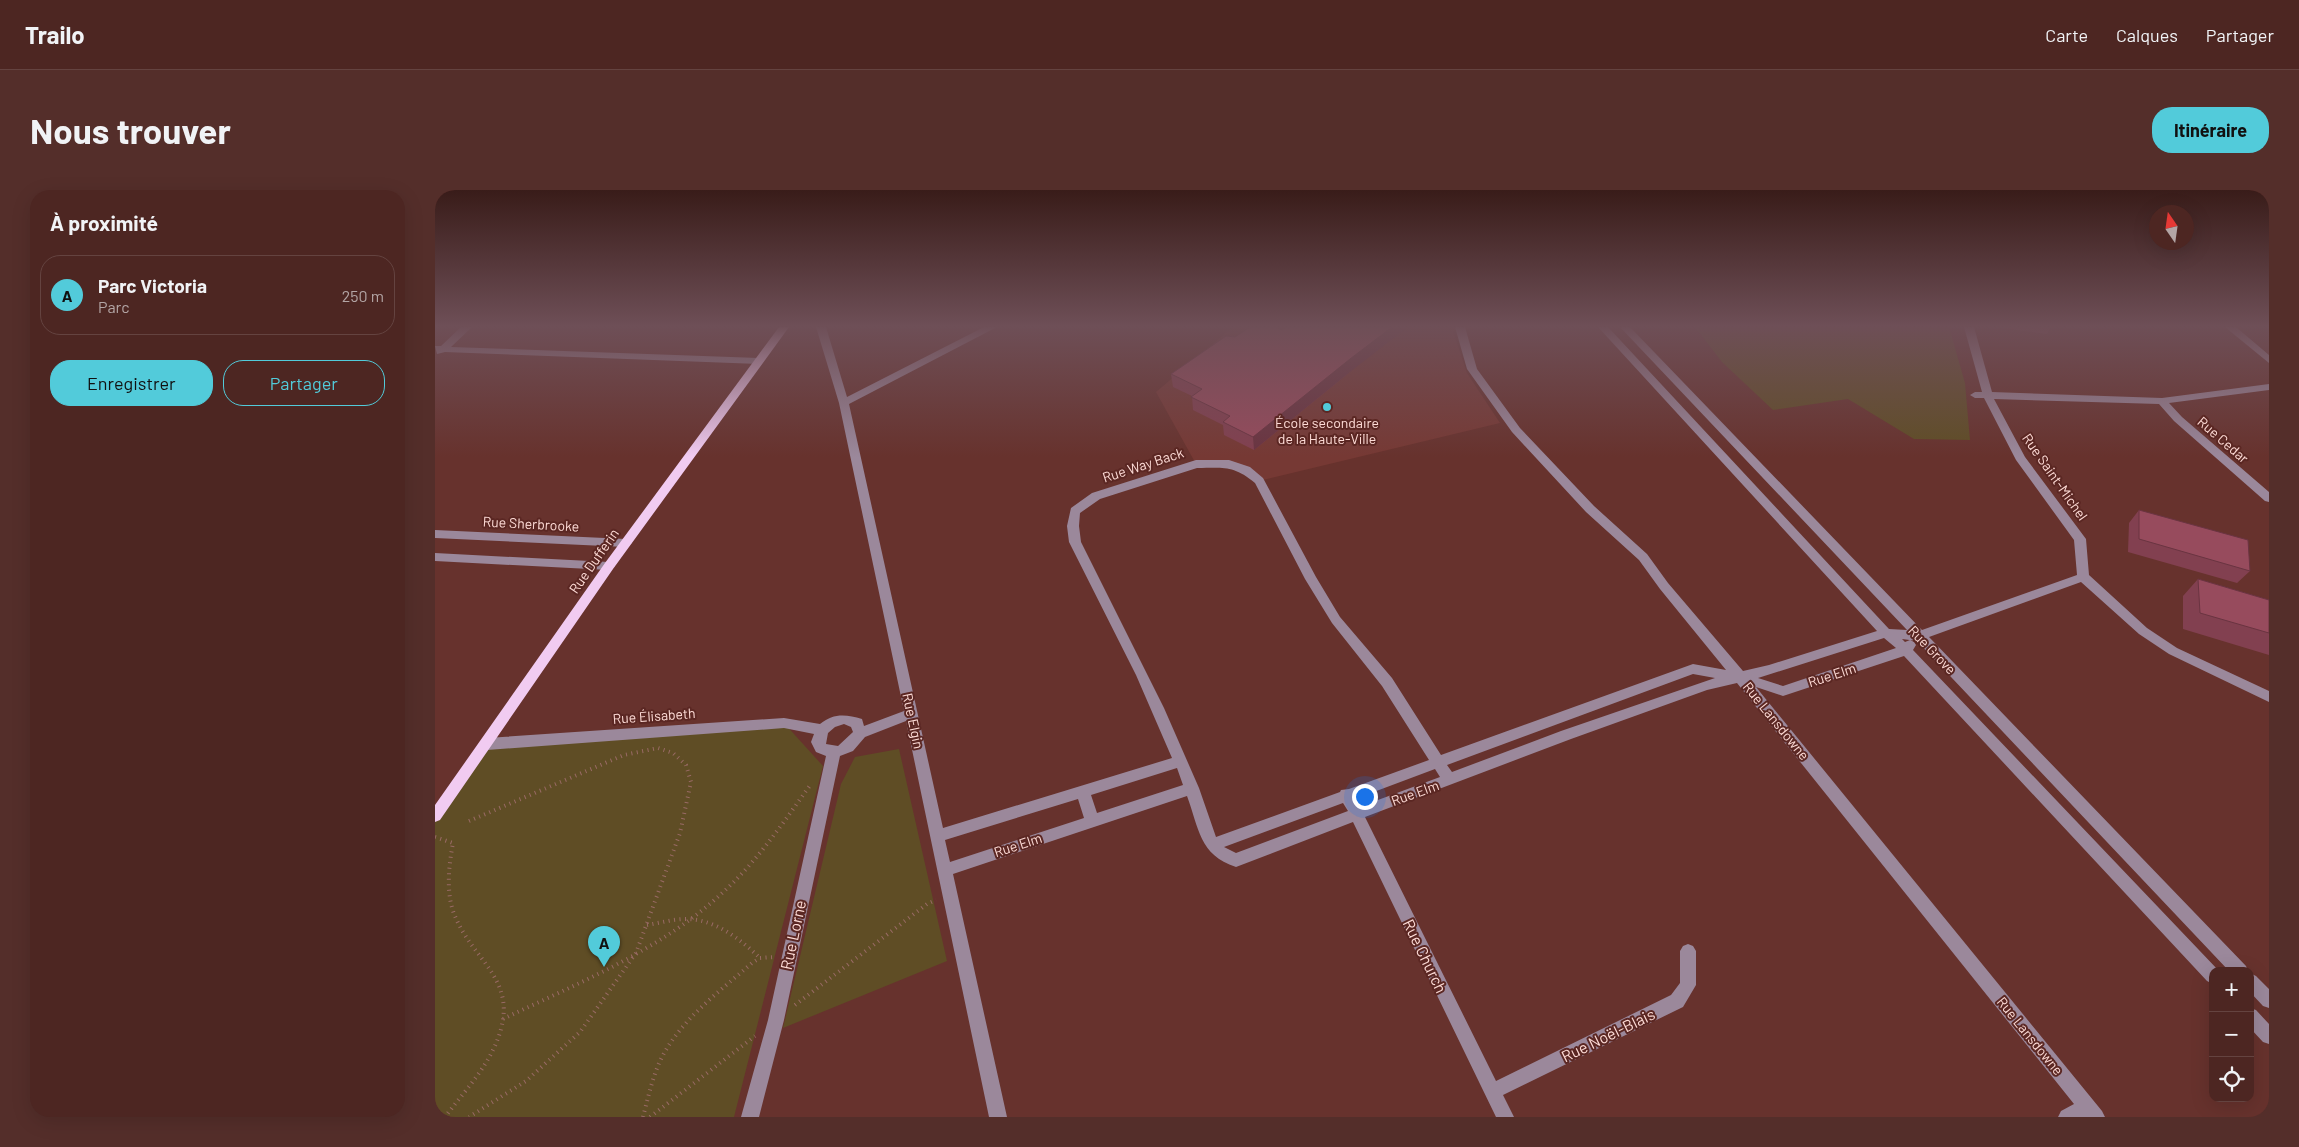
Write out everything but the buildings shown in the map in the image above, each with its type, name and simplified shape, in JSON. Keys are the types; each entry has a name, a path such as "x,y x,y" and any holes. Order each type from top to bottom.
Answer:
{"main road":[{"name":"Rue Dufferin","path":"435,816 487,744 609,566 752,370"}],"street":[{"name":"Rue Elgin","path":"834,370 844,403 998,1117"},
{"path":"844,403 908,370"},
{"name":"Rue Lansdowne","path":"1473,370 1516,430 1590,509 1643,556 1664,586 2092,1111"},
{"name":"Rue Grove","path":"1643,370 1887,633 2209,972"},
{"name":"Rue Grove","path":"1666,370 2236,967"},
{"name":"Rue Saint-Michel","path":"1981,370 1988,396 2020,458 2079,539 2083,577"},
{"path":"1975,395 2162,400 2269,387"},
{"name":"Rue Cedar","path":"2162,400 2178,419 2269,498"},
{"name":"Rue Way Back","path":"1181,761 1130,649 1075,542 1073,526 1075,511 1095,496 1195,464 1229,464 1247,470 1259,481 1311,579 1336,620 1387,682 1439,760 1449,780"},
{"name":"Rue Sherbrooke","path":"435,534 626,544"},
{"path":"435,557 609,566"},
{"path":"2083,577 2143,631 2173,651 2269,697"},
{"name":"Rue Elm","path":"1919,636 1905,650 1783,691 1740,677 1693,669 1554,718 1211,845 1225,858 1236,860 1566,735 1706,685 1740,677 1769,670 1887,633 1919,636 2083,577"},
{"path":"860,733 857,723 844,719 836,720 822,730 818,742 821,748 834,752 850,746 860,733 911,714"},
{"path":"1554,718 1566,735"},
{"name":"Rue Élisabeth","path":"487,744 784,723 822,730"},
{"name":"Rue Lorne","path":"750,1117 776,1020 834,752"},
{"path":"937,836 1181,761 1211,845"},
{"name":"Rue Elm","path":"945,870 1192,788"},
{"path":"1083,792 1092,821"},
{"name":"Rue Church","path":"1346,794 1505,1117"},
{"name":"Rue Noël-Blais","path":"1492,1092 1677,1001 1688,985 1688,951"},
{"path":"2254,985 2269,1000"},
{"path":"2254,1020 2269,1036"},
{"path":"2067,1117 2092,1111"}],"path":[{"path":"469,821 624,755 658,748 673,753 686,765 691,782 680,833 636,953 580,1032 526,1081 469,1117"},
{"path":"503,1020 636,953 703,909 746,869 775,837 812,782"},
{"path":"435,838 453,843 448,868 449,892 453,912 465,936 496,976 503,998 503,1020 497,1042 445,1117"},
{"path":"650,1117 927,904 950,896"},
{"path":"647,925 689,919 713,925 737,936 760,958"},
{"path":"643,1117 652,1081 661,1060 677,1037 702,1009 752,963 760,958 789,955"}],"shaded area":[{"name":"École secondaire de la Haute-Ville","path":"1182,370 1466,370 1500,423 1259,481 1246,470 1196,464 1156,392"},
{"path":"1731,370 1961,370 1965,383 1970,440 1914,439 1848,399 1773,410"},
{"path":"784,723 823,766 734,1117 435,1117 435,816 487,744"},
{"path":"899,749 947,961 783,1028 841,784 855,757"}],"place":[{"name":"École secondaire de la Haute-Ville","path":"1327,407"},
{"name":"Parc Victoria","path":"604,967"}]}
